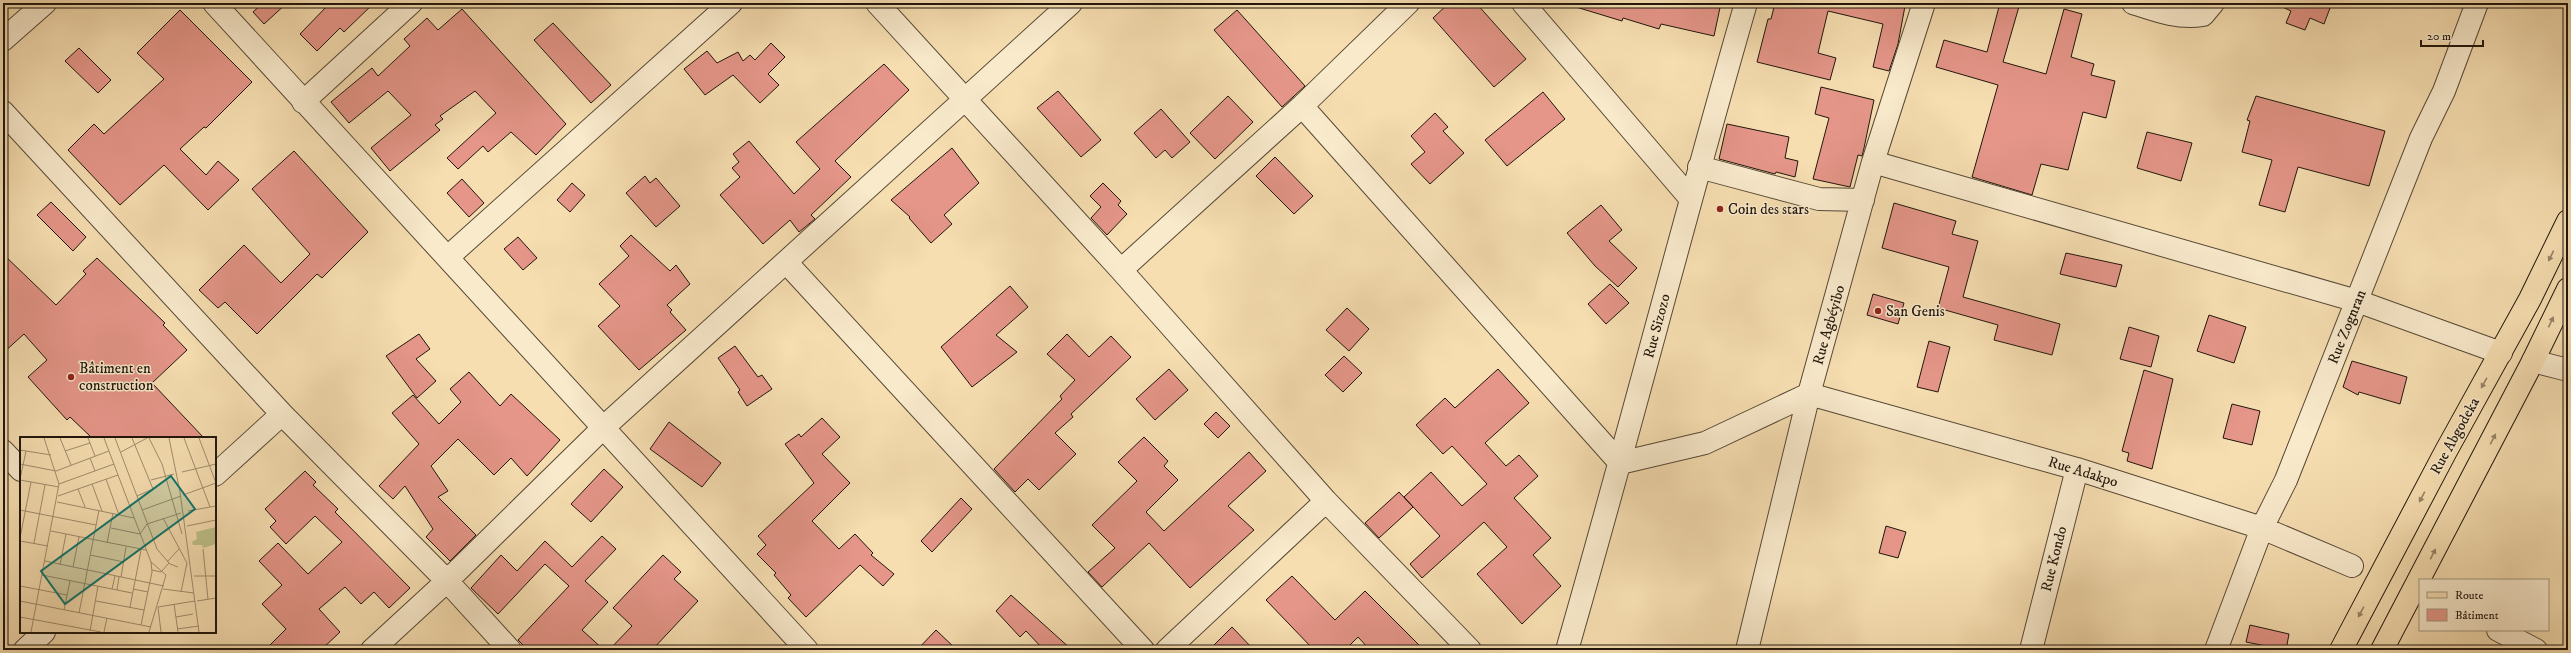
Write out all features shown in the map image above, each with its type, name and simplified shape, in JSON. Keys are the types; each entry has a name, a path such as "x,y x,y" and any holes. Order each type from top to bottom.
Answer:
{"main road":[{"name":"Rue Abgodeka","path":"2341,650 2500,353 2530,300 2568,221"},
{"path":"2419,579 2533,361 2568,289"},
{"path":"2500,353 2533,361"},
{"path":"2382,650 2419,579"}],"street":[{"path":"3,40 45,3"},
{"path":"214,3 303,102 448,257 807,650"},
{"path":"303,102 411,3"},
{"path":"448,257 731,3"},
{"path":"877,3 964,100 1121,270 1326,500 1470,650"},
{"path":"372,650 447,581 604,427 1071,3"},
{"path":"1121,270 1302,106 1408,3"},
{"name":"Rue Sizozo","path":"1567,650 1620,464 1690,198 1746,3"},
{"name":"Rue Agbéyibo","path":"1747,650 1809,394 1873,162 1924,3"},
{"path":"2133,3 2176,16 2208,9"},
{"name":"Rue Zognran","path":"2216,650 2262,528 2286,480 2421,138 2444,91 2476,3"},
{"path":"1527,5 1690,198"},
{"path":"1302,106 1620,464 1705,443 1809,394"},
{"path":"3,112 282,414 447,581 510,650"},
{"path":"1873,162 2357,301 2500,353"},
{"path":"1699,167 1819,199 1863,200"},
{"path":"786,262 1143,650"},
{"path":"2533,361 2568,370"},
{"name":"Rue Adakpo","path":"1809,394 2077,469 2262,528 2352,566"},
{"path":"216,474 282,414"},
{"path":"3,451 20,469"},
{"name":"Rue Kondo","path":"2032,650 2077,469"},
{"path":"1167,650 1326,500"},
{"path":"2500,631 2536,650"},
{"path":"25,650 43,633"}],"building":[{"path":"263,3 287,3 264,24 253,12"},
{"path":"330,3 374,3 344,32 340,28 317,51 300,34"},
{"path":"1449,3 1476,3 1526,59 1494,87 1433,18"},
{"path":"1577,3 1721,3 1714,36 1661,24 1659,29 1623,18 1622,21 1576,7"},
{"path":"1775,3 1890,3 1905,6 1898,44 1889,71 1873,67 1883,24 1828,11 1818,53 1836,58 1830,80 1757,62 1768,19 1771,19"},
{"path":"2000,3 2020,3 2003,62 2046,74 2064,9 2082,14 2071,57 2094,64 2091,75 2115,81 2106,118 2083,112 2068,170 2041,164 2032,195 1972,177 1998,85 1936,67 1944,40 1987,52"},
{"path":"2274,3 2317,3 2330,8 2324,24 2310,18 2305,30 2286,23 2291,11"},
{"path":"462,9 566,124 536,155 511,132 488,152 483,146 458,169 447,158 496,113 475,91 440,116 443,119 435,125 440,130 390,171 371,148 411,115 388,91 349,123 331,102 372,68 378,76 410,46 404,39 427,18 438,30"},
{"path":"180,10 252,82 206,128 204,127 180,149 206,175 218,161 239,180 208,210 164,165 120,205 68,150 94,124 104,134 164,79 137,53"},
{"path":"1237,10 1305,86 1282,107 1214,30"},
{"path":"553,23 611,85 591,103 534,40"},
{"path":"771,43 785,57 768,74 779,85 760,103 733,75 705,95 684,69 707,51 717,63 738,52 743,61 750,55 755,60"},
{"path":"79,48 111,80 98,93 65,61"},
{"path":"884,64 909,90 835,161 851,177 811,215 815,219 799,232 790,220 763,244 720,195 740,177 732,168 739,162 733,154 749,141 794,194 820,169 796,142"},
{"path":"1821,87 1874,100 1862,156 1858,155 1850,187 1813,179 1829,118 1815,114"},
{"path":"1058,91 1101,140 1081,157 1037,108"},
{"path":"1543,92 1565,119 1507,166 1485,140"},
{"path":"1228,96 1253,122 1215,159 1190,133"},
{"path":"2256,96 2385,131 2369,186 2298,167 2285,212 2259,205 2272,160 2242,152 2250,121 2247,120"},
{"path":"1161,109 1190,142 1172,158 1165,150 1156,158 1134,133"},
{"path":"1435,113 1448,127 1443,131 1464,153 1430,184 1411,164 1425,152 1411,136"},
{"path":"1727,124 1789,137 1785,158 1798,161 1795,177 1776,172 1775,174 1719,159"},
{"path":"2147,132 2192,143 2181,181 2137,168"},
{"path":"952,148 979,183 944,215 952,224 931,243 909,218 910,217 891,200"},
{"path":"294,151 368,232 322,278 317,274 257,334 225,302 218,308 199,290 244,245 281,283 310,254 252,189"},
{"path":"1275,157 1313,196 1294,214 1256,176"},
{"path":"645,176 650,183 656,178 680,206 656,227 626,193"},
{"path":"462,179 484,203 469,217 447,193"},
{"path":"572,183 585,195 570,212 557,200"},
{"path":"1103,183 1121,201 1118,205 1127,214 1107,235 1091,218 1101,207 1090,196"},
{"path":"51,202 86,237 73,251 37,215"},
{"path":"1894,203 1956,221 1952,234 1978,241 1963,297 2060,324 2052,355 1994,340 1998,325 1938,308 1949,267 1882,248"},
{"path":"1601,205 1622,230 1609,241 1637,268 1618,287 1595,266 1567,233"},
{"path":"631,235 670,271 676,265 690,284 667,305 672,310 670,312 686,330 639,370 598,326 620,306 599,284 629,256 620,246"},
{"path":"518,237 537,258 523,270 504,249"},
{"path":"2066,253 2122,265 2116,287 2060,274"},
{"path":"3,254 56,305 86,274 83,271 97,258 165,323 163,325 187,350 152,383 203,437 91,437 70,417 67,420 28,377 47,360 24,334 3,353"},
{"path":"1610,284 1629,303 1606,324 1588,304"},
{"path":"1010,286 1028,307 996,335 1017,352 972,387 941,347"},
{"path":"1873,294 1904,303 1898,324 1867,315"},
{"path":"1347,308 1369,329 1349,351 1326,330"},
{"path":"2209,315 2246,327 2234,363 2197,351"},
{"path":"2129,327 2159,336 2151,367 2120,359"},
{"path":"419,334 430,349 416,359 436,381 417,398 386,356"},
{"path":"1067,334 1089,357 1111,336 1131,357 1071,414 1073,417 1055,433 1076,454 1039,490 1028,479 1015,492 994,469 1062,399 1060,396 1075,380 1047,354"},
{"path":"1929,341 1950,347 1938,392 1917,387"},
{"path":"735,346 758,377 762,375 772,389 747,406 738,392 740,390 718,358"},
{"path":"1344,356 1362,373 1343,392 1325,375"},
{"path":"2352,361 2407,377 2400,404 2359,392 2358,395 2343,387"},
{"path":"1169,369 1188,390 1155,420 1136,399"},
{"path":"1498,369 1529,403 1485,443 1506,466 1519,455 1538,476 1514,498 1551,538 1533,555 1561,586 1522,624 1477,574 1507,547 1484,522 1422,578 1410,564 1440,536 1404,497 1431,472 1462,506 1487,484 1452,446 1443,454 1416,425 1445,398 1455,408"},
{"path":"2144,370 2173,379 2152,469 2127,461 2129,453 2122,451"},
{"path":"469,372 500,406 511,394 560,440 527,476 511,458 494,475 458,439 431,466 448,491 438,497 476,535 450,561 426,537 433,529 405,486 393,499 379,486 419,444 392,413 413,395 439,424 461,402 450,389"},
{"path":"2232,404 2260,411 2252,445 2223,438"},
{"path":"1216,412 1230,426 1218,438 1204,424"},
{"path":"822,418 840,437 822,454 850,483 812,521 839,549 855,534 873,553 871,555 894,574 883,586 860,565 806,617 788,598 791,595 774,575 776,573 757,554 766,545 758,536 814,483 785,444 799,434 801,437"},
{"path":"669,422 721,463 702,487 650,449"},
{"path":"1144,437 1168,461 1164,466 1178,480 1146,512 1164,531 1249,452 1266,471 1228,506 1254,530 1190,588 1149,543 1102,587 1088,572 1115,548 1092,525 1137,481 1118,462"},
{"path":"604,469 623,487 591,522 571,504"},
{"path":"305,471 316,482 313,485 338,509 335,512 410,588 389,608 374,592 361,604 345,587 319,609 340,632 321,650 265,650 286,629 262,604 282,585 259,561 278,543 308,574 342,542 315,516 286,544 270,527 276,521 265,509"},
{"path":"1399,492 1413,507 1379,538 1365,523"},
{"path":"961,498 972,509 932,552 921,541"},
{"path":"1886,526 1906,532 1898,558 1879,553"},
{"path":"602,536 616,549 585,581 608,602 582,630 604,650 528,650 518,640 569,586 545,564 498,614 471,588 501,555 517,571 545,541 572,567"},
{"path":"663,555 681,572 674,579 698,601 652,650 609,650 632,626 613,608"},
{"path":"1292,576 1335,620 1365,591 1424,650 1370,650 1358,637 1345,650 1314,650 1266,600"},
{"path":"1011,595 1072,650 1044,650 1026,631 1020,637 996,611"},
{"path":"2250,625 2289,634 2286,650 2246,642"},
{"path":"1232,627 1254,650 1209,650"},
{"path":"936,630 957,650 917,650"}],"place":[{"name":"Coin des stars","path":"1720,209"},
{"name":"San Genis","path":"1878,311"},
{"name":"Bâtiment en construction","path":"71,377"}]}
